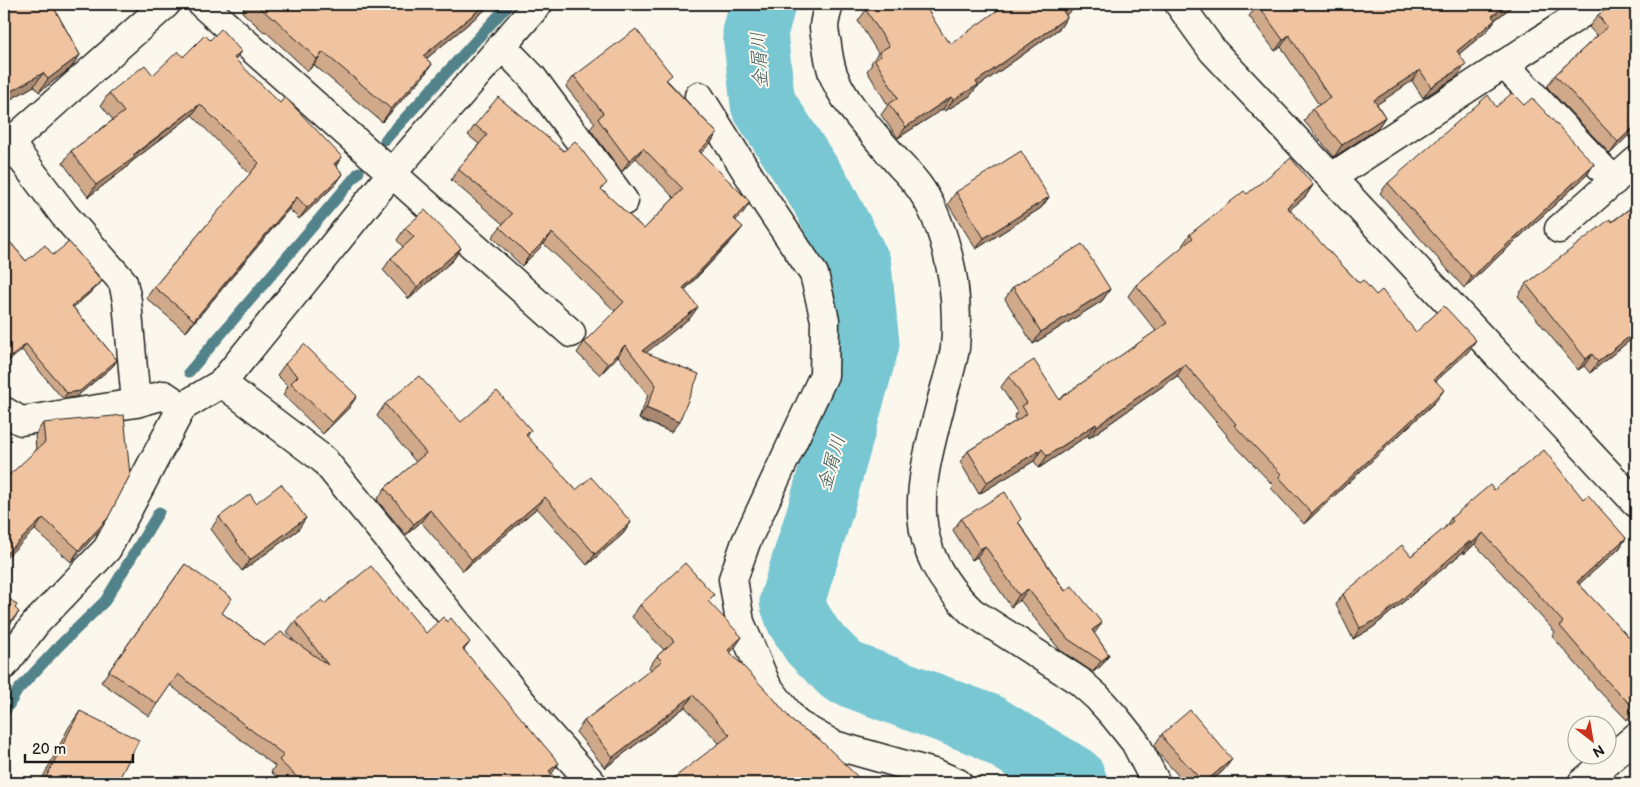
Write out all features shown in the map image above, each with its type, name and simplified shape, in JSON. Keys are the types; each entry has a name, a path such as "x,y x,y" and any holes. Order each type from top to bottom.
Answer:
{"street":[{"path":"136,403 127,301 123,282 64,215 6,142 166,4"},
{"path":"202,4 571,333"},
{"path":"4,665 36,623 106,549 182,407 222,383 392,173 538,4"},
{"path":"829,4 824,26 833,74 844,98 922,191 935,217 951,270 956,320 954,349 925,463 922,487 921,511 925,538 932,556 944,580 972,612 1079,681 1098,697 1135,742 1156,783"},
{"path":"1179,4 1213,50 1636,503"},
{"path":"1332,177 1596,4"},
{"path":"502,46 532,77 624,201"},
{"path":"1504,64 1614,180"},
{"path":"699,96 765,201 814,274 825,320 824,375 746,542 733,579 740,622 768,686 797,724 834,745 936,774 958,783"},
{"path":"1559,229 1636,161"},
{"path":"222,383 324,460 487,660 592,783"},
{"path":"4,411 21,421 136,403 164,395 182,407"},
{"path":"1582,783 1636,737"}],"building":[{"path":"4,4 52,4 80,55 48,79 43,73 4,95"},
{"path":"256,4 486,4 423,56 432,64 391,109 323,52 317,59 274,18"},
{"path":"875,4 924,4 947,41 949,40 951,44 1006,4 1074,4 1063,11 1067,17 976,82 978,85 953,100 951,97 906,127 889,104 898,98 875,60 881,56 879,52 889,46 866,10"},
{"path":"1259,4 1508,4 1492,16 1495,20 1457,51 1466,64 1431,87 1420,70 1374,100 1385,117 1342,145 1312,109 1330,98 1289,35 1283,40"},
{"path":"1614,4 1628,4 1636,10 1636,125 1618,142 1555,75 1607,27 1598,15"},
{"path":"221,29 241,51 234,58 280,103 285,97 342,157 334,164 343,174 307,208 297,197 194,320 154,287 259,163 200,104 133,155 135,157 96,185 71,151 124,112 109,93 145,65 153,75 178,51 183,57 205,35 210,40"},
{"path":"636,29 672,75 666,80 717,133 699,151 750,202 734,219 743,227 683,288 698,307 642,351 699,374 679,422 646,408 656,385 625,345 608,364 584,342 624,302 552,233 529,256 500,227 512,214 458,169 487,135 475,125 498,97 564,151 575,141 607,183 601,189 644,229 683,189 643,148 629,161 598,119 603,113 574,76"},
{"path":"1512,93 1524,105 1532,98 1594,164 1472,277 1388,183 1488,95 1496,107"},
{"path":"1021,151 1049,197 984,238 956,192"},
{"path":"1291,158 1313,185 1287,207 1359,283 1363,280 1376,295 1382,290 1416,332 1444,306 1476,340 1434,379 1444,390 1312,513 1279,477 1281,474 1234,425 1236,424 1185,364 1097,426 1096,424 1047,456 1042,449 987,482 968,451 1027,414 1022,406 1027,403 1009,376 1034,360 1059,399 1167,323 1136,285 1193,238 1190,234 1244,191 1247,194"},
{"path":"1636,204 1636,331 1598,362 1592,354 1586,359 1526,284 1610,219 1612,222"},
{"path":"425,210 461,248 417,287 391,258 414,237 405,228"},
{"path":"4,235 26,261 45,245 53,255 69,242 102,281 72,306 117,360 80,391 67,393 26,344 4,363"},
{"path":"1082,244 1110,289 1041,332 1013,287"},
{"path":"304,344 357,396 332,423 291,383 298,376 285,364"},
{"path":"419,376 461,422 497,391 531,430 526,435 576,490 591,477 631,522 595,554 545,497 472,560 430,510 414,524 385,488 426,453 385,404"},
{"path":"124,415 130,475 108,518 79,550 43,518 4,556 4,480 45,442 43,423"},
{"path":"1544,450 1583,499 1588,495 1626,538 1577,582 1636,645 1634,648 1636,649 1635,709 1607,681 1560,626 1563,622 1483,533 1472,543 1470,541 1380,618 1360,628 1343,594 1402,545 1411,556 1453,521 1451,518 1490,485 1494,490"},
{"path":"281,484 306,518 250,560 219,517 250,494 256,503"},
{"path":"1005,492 1021,519 1018,522 1065,591 1072,586 1102,623 1092,630 1109,655 1101,661 1068,639 1028,589 1019,595 985,546 980,549 961,519"},
{"path":"685,563 714,595 708,601 742,637 728,650 793,722 819,739 862,781 860,783 667,783 730,735 693,695 613,757 584,721 662,661 657,656 674,641 640,605"},
{"path":"185,564 232,598 222,613 264,645 281,632 328,665 295,621 322,600 324,604 371,566 426,633 443,617 447,622 451,618 470,642 463,649 559,763 549,771 559,783 303,783 279,760 284,755 178,674 157,704 109,671"},
{"path":"4,594 17,605 15,608 19,612 4,629"},
{"path":"1190,710 1232,759 1204,783 1166,742 1162,734"},
{"path":"80,711 139,740 117,783 43,783"}],"waterway":[{"path":"385,140 509,4"},
{"name":"金屑川","path":"763,4 755,33 763,104 822,195 859,266 867,344 820,511 792,601 798,618 813,642 843,672 987,726 1073,778 1075,783"},
{"path":"189,372 359,172"},
{"path":"4,713 18,690 105,601 159,512"}]}
